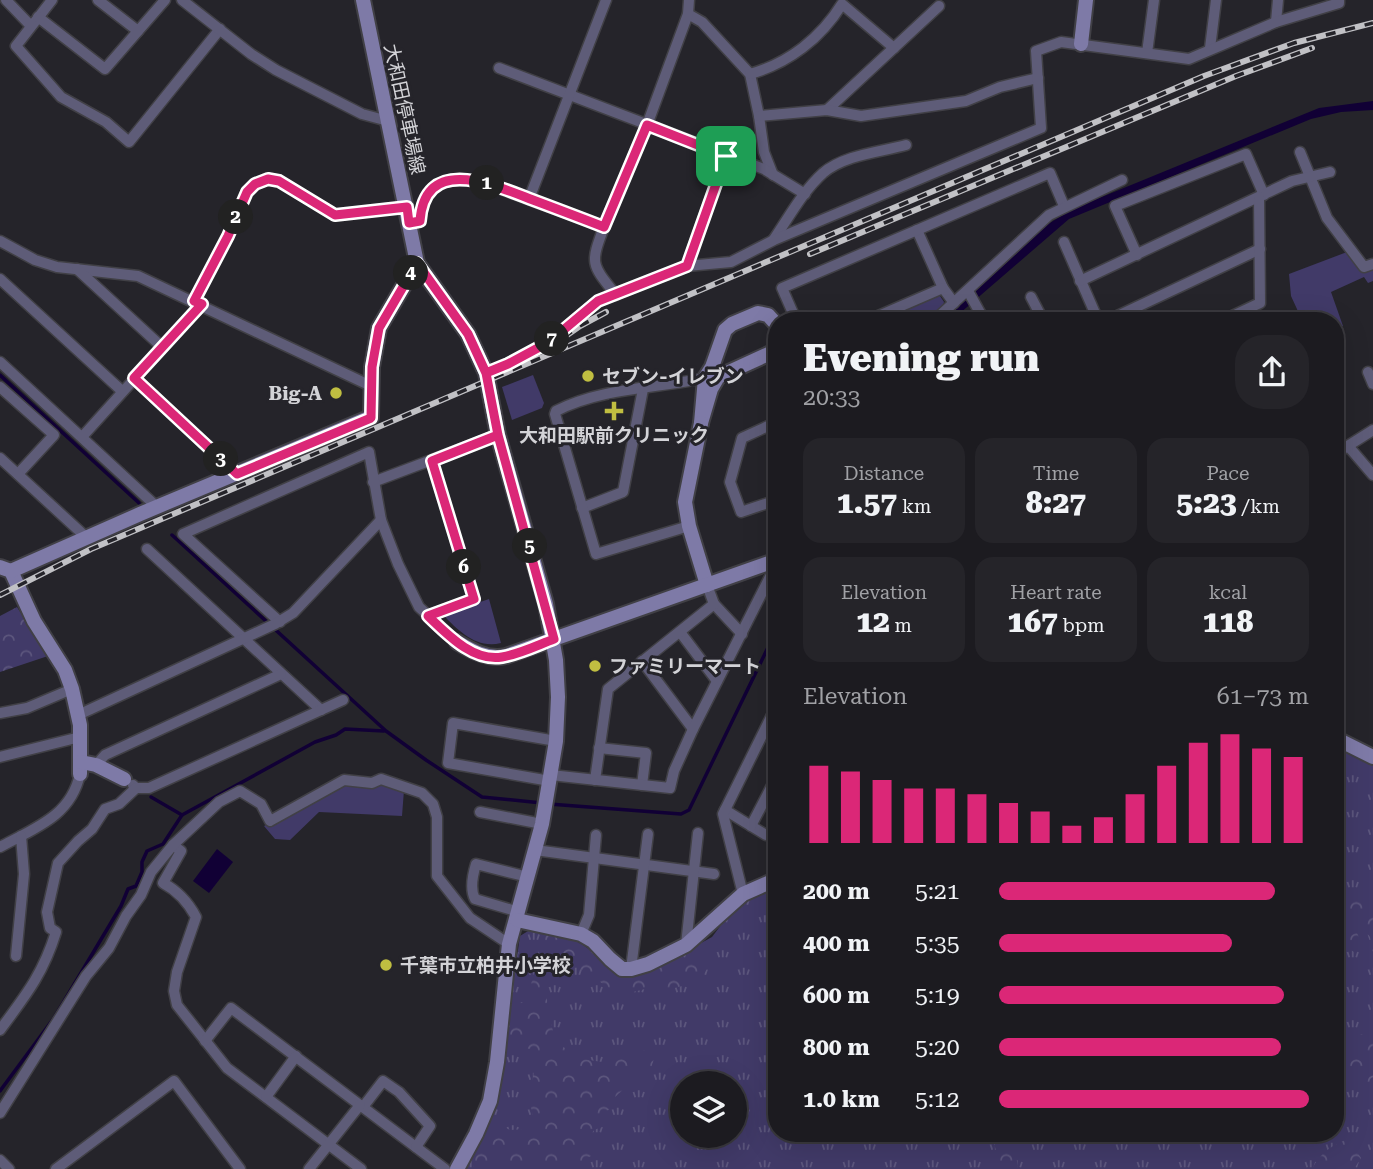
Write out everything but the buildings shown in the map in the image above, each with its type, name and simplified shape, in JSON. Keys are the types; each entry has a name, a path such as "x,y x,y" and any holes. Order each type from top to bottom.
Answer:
{"street":[{"path":"6,0 105,69 165,0"},
{"path":"52,0 16,46 61,97 106,122 129,142 220,29"},
{"path":"98,0 138,31"},
{"path":"182,0 276,70 362,114 388,121"},
{"name":"大和田停車場線","path":"363,0 417,263 468,334 486,373 498,435 554,639 558,697 556,741 546,804 509,944 497,1062 490,1101 476,1135 457,1169"},
{"path":"528,199 606,0"},
{"path":"615,295 597,272 595,252 647,125 688,14 689,0"},
{"path":"1081,44 1086,0"},
{"path":"1147,53 1154,0"},
{"path":"1210,48 1216,0"},
{"path":"1276,22 1278,0"},
{"path":"486,373 549,342 594,304 687,266 731,262 774,240 1041,128 1036,51 1062,42 1189,59 1276,22 1339,3 1339,0"},
{"path":"750,74 772,68 805,46 822,32 842,4 894,48"},
{"path":"827,110 939,6"},
{"path":"688,14 702,22 750,74 764,152 773,175"},
{"path":"499,68 764,169 805,194"},
{"path":"759,116 827,110 861,116 966,101 1000,87 1038,78"},
{"path":"774,240 805,194 824,172 846,161 906,145"},
{"path":"1300,152 1327,218 1364,267 1373,264"},
{"path":"1137,255 1115,206 1246,154 1262,196 1260,303 1241,312"},
{"path":"687,266 726,156"},
{"path":"1080,281 1292,181 1329,172"},
{"path":"792,312 782,288 1050,173 1064,206"},
{"path":"82,438 198,303 247,192 255,184 268,179 279,181 335,215 407,207"},
{"path":"409,223 420,221 425,198 430,191 452,181 476,180 604,227"},
{"path":"944,312 969,292 1049,215 1122,180"},
{"path":"917,230 943,288 954,303"},
{"path":"0,241 35,260 76,269 138,276 371,386"},
{"path":"1064,242 1094,312"},
{"path":"1126,312 1260,249"},
{"path":"0,846 54,817 64,808 77,788 80,768 78,715 65,670 4,572 371,418 371,386 379,328 417,263"},
{"path":"76,269 162,347"},
{"path":"0,279 122,391"},
{"path":"894,312 943,288"},
{"path":"969,292 981,312"},
{"path":"1031,297 1039,312"},
{"path":"701,423 705,378 712,367 725,330 732,324 758,313 768,315"},
{"path":"742,635 714,604 689,526 685,502 701,423 711,389 718,377 768,352"},
{"path":"0,362 157,507"},
{"path":"1368,372 1373,383"},
{"path":"134,378 237,474"},
{"path":"689,526 596,554 556,420 556,411 581,402 705,378"},
{"path":"0,387 54,435 18,474"},
{"path":"582,508 622,492 643,389"},
{"path":"768,426 742,438 730,482 741,512 768,503"},
{"path":"1344,450 1373,430"},
{"path":"373,482 498,435"},
{"path":"1349,447 1373,475"},
{"path":"278,623 183,534 369,452 380,520 411,593 428,616 457,642 482,655 499,658 768,565"},
{"path":"0,458 87,538"},
{"path":"428,616 474,599 432,461"},
{"path":"78,715 278,623 293,613 380,520"},
{"path":"147,549 321,710"},
{"path":"556,741 453,723 448,763 550,778 670,788 674,771 693,729 768,581"},
{"path":"595,780 608,689 714,604"},
{"path":"680,632 717,681"},
{"path":"642,661 693,729"},
{"path":"80,768 96,765 105,755 282,674"},
{"path":"0,713 27,708 72,689"},
{"path":"96,765 130,783 149,788 343,700"},
{"path":"743,894 723,814 768,723"},
{"path":"0,757 80,737"},
{"path":"1344,742 1373,757"},
{"path":"599,748 646,753 642,785"},
{"path":"0,1113 86,976 109,948 141,895 151,872 173,845 219,802 240,791 261,804 270,821 344,780 372,783 381,779 422,793 432,804 437,817 437,876 470,918 509,944"},
{"path":"0,1030 33,986 47,960 56,932 50,928 47,912 58,863 92,829 105,809 119,804 130,783"},
{"path":"751,826 768,793"},
{"path":"725,810 768,834"},
{"path":"480,812 542,824"},
{"path":"686,945 698,833"},
{"path":"631,969 648,834"},
{"path":"581,933 589,915 596,835"},
{"path":"16,956 24,874 21,836"},
{"path":"173,845 181,851 163,883 176,890 190,905 196,917 177,971 174,991 177,1005 227,1068 361,1169"},
{"path":"534,850 714,874"},
{"path":"528,877 476,864 472,878 472,894 475,899 518,916 581,933 622,969 648,964 686,945 743,894 768,883"},
{"path":"205,1041 231,1007 445,1169"},
{"path":"266,1097 296,1056"},
{"path":"56,1169 174,1081 240,1169"},
{"path":"309,1169 383,1081 399,1092 430,1126 416,1147"},
{"path":"0,1160 9,1169"}],"green space":[{"path":"1347,252 1363,272 1373,269 1373,281 1368,283 1364,277 1331,292 1338,312 1298,312 1291,296 1289,274"},
{"path":"937,296 944,302 937,312 900,312"},
{"path":"533,375 544,403 542,408 512,420 502,387"},
{"path":"489,599 501,643 476,641 443,615"},
{"path":"17,607 48,656 0,672 0,616"},
{"path":"1344,750 1373,764 1373,1169 465,1169 486,1131 497,1097 520,936 533,928 558,934 586,947 614,971 672,959 712,937 733,909 768,891 768,1142 1344,1142"},
{"path":"379,782 404,790 402,816 319,812 290,840 275,839 264,826 346,783"},
{"path":"1354,889 1360,894 1373,896 1373,953 1370,937 1360,924 1355,928 1360,940 1359,950 1354,952 1345,946 1344,892"},
{"path":"545,934 568,937 584,946 613,972 625,977 651,971 676,960 699,956 709,966 698,982 659,992 645,989 621,995 572,965 561,975 554,967 537,960 540,942"},
{"path":"534,973 542,974 555,1042 583,1059 602,1062 639,1051 656,1050 651,1070 637,1069 626,1087 614,1098 612,1109 605,1111 605,1126 594,1130 591,1135 594,1145 591,1156 585,1159 579,1169 473,1169 474,1158 498,1124 510,1130 525,1129 534,1117 531,1109 533,1058 530,1049 510,1045 510,1023 517,1004 527,1000"},
{"path":"1373,1032 1373,1084 1344,1086 1344,1038"},
{"path":"1349,1139 1361,1158 1354,1169 1312,1169 1328,1150"},
{"path":"993,1142 1013,1142 1017,1169 999,1169"}],"shaded area":[{"path":"1373,101 1373,110 1341,112 1311,119 1069,219 961,312 953,312 1048,224 1075,208 1319,108"},
{"path":"217,849 233,862 209,893 193,881"}],"waterway":[{"path":"0,375 139,503"},
{"path":"172,535 386,731 426,760 482,797 542,803"},
{"path":"549,804 681,814 689,810 768,648"},
{"path":"0,1091 54,1018 121,906 128,889 136,886 147,851 163,844 182,815 315,742 345,729 384,731"},
{"path":"151,797 182,815"}],"railway":[{"path":"0,595 91,549 1204,76 1294,43 1373,23"},
{"path":"810,254 1236,76 1312,48"},
{"path":"547,349 606,312"}],"place":[{"name":"セブン-イレブン","path":"588,376"},
{"name":"Big-A","path":"336,393"},
{"name":"大和田駅前クリニック","path":"614,411"},
{"name":"ファミリーマート","path":"595,666"},
{"name":"千葉市立柏井小学校","path":"386,965"}],"route":[{"path":"726,156 647,125 604,227 476,180 452,181 430,191 425,198 420,221 409,223 407,207 335,215 279,181 268,179 255,184 247,192 228,236 194,301 202,304 134,378 237,474 371,418 372,367 379,328 417,263 468,334 486,373 498,435 554,639 499,658 490,657 457,642 428,616 474,599 432,461 498,435 489,392 486,373 549,342 598,301 687,266 726,156"}]}
